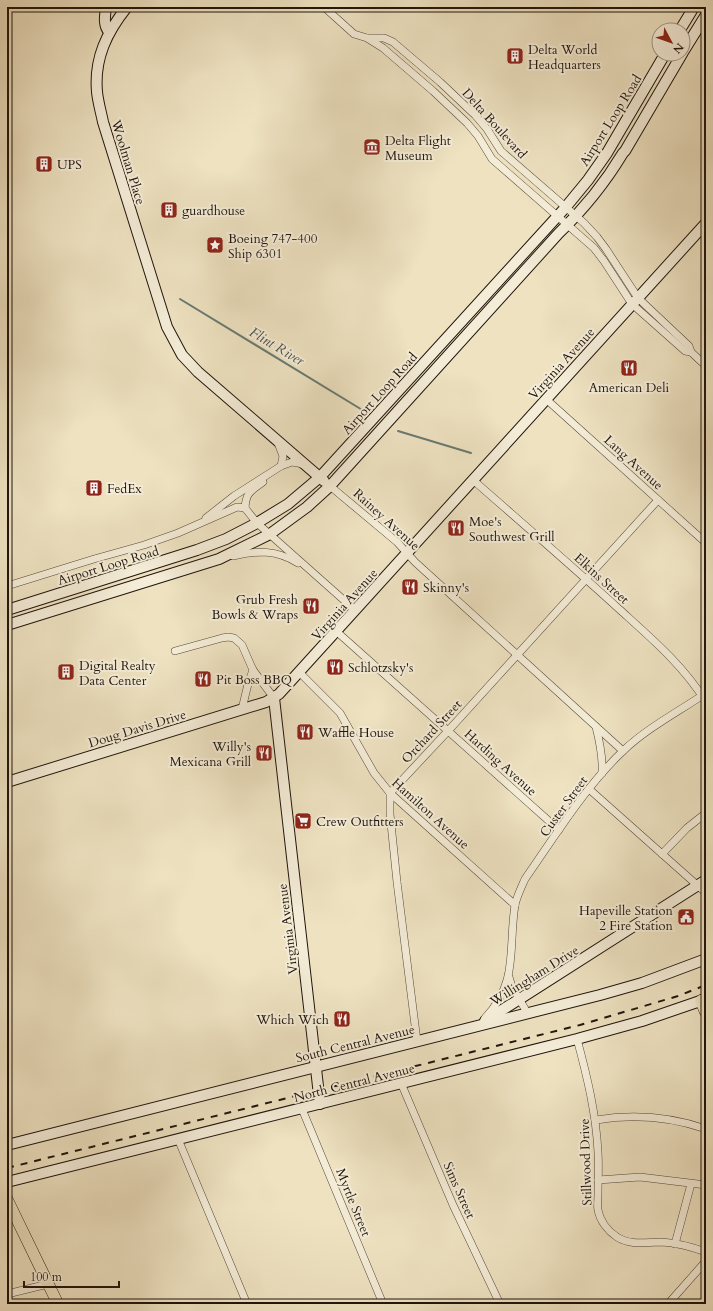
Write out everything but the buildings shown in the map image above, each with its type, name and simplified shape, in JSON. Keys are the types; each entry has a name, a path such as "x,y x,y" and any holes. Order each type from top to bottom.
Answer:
{"main road":[{"path":"106,7 105,23 109,32"},
{"name":"Woolman Place","path":"127,7 109,32 101,53 97,82 99,102 103,122 166,327"},
{"path":"685,22 694,7"},
{"name":"Airport Loop Road","path":"691,39 706,15"},
{"name":"Airport Loop Road","path":"7,610 226,540 288,504 320,477 565,208 588,180 607,153 661,62"},
{"name":"Airport Loop Road","path":"7,625 219,559 270,534 307,507 330,486 568,225 597,191 624,152 677,62"},
{"name":"Virginia Avenue","path":"320,1104 274,698 706,223"},
{"name":"Rainey Avenue","path":"166,327 177,348 192,367 330,486"},
{"name":"Doug Davis Drive","path":"7,782 242,710 274,698"},
{"name":"Willingham Drive","path":"476,1027 702,883"},
{"name":"South Central Avenue","path":"7,1145 600,995 642,983 706,959"},
{"name":"North Central Avenue","path":"7,1182 302,1109 705,1004"},
{"path":"7,1199 58,1304"}],"street":[{"name":"Delta Boulevard","path":"324,7 354,34 366,38 383,48 433,91 467,123 478,136 492,159 594,248 635,301"},
{"name":"Delta Boulevard","path":"366,38 384,38 393,42 475,115 487,129 500,151 576,216 597,237 606,249 635,301"},
{"path":"635,301 689,346 691,352 706,366"},
{"name":"Lang Avenue","path":"546,399 706,543"},
{"path":"276,440 283,456 281,466 247,495 245,499 245,508 257,523 355,610"},
{"path":"199,523 234,496 281,466 292,462 308,467"},
{"name":"Elkins Street","path":"473,480 671,656 705,697"},
{"name":"Rainey Avenue","path":"330,486 397,542 517,655 623,751"},
{"name":"Orchard Street","path":"390,793 658,500"},
{"path":"7,586 94,558 144,545 178,533 237,507 245,508"},
{"name":"Airport Loop Road","path":"219,559 248,552 269,552 289,558 312,572"},
{"name":"Harding Avenue","path":"336,631 560,830"},
{"path":"176,651 222,638 234,638 242,645 253,670 274,698"},
{"path":"242,710 253,670"},
{"name":"Hamilton Avenue","path":"299,672 340,713 374,773 390,793 515,905"},
{"name":"Custer Street","path":"476,1027 497,1005 508,977 512,958 515,905 525,879 589,789 623,751 645,733 705,697"},
{"path":"596,726 603,761 602,773"},
{"path":"589,789 662,854 702,883 706,893"},
{"path":"390,793 390,814 417,1041"},
{"path":"662,854 687,828 706,812"},
{"path":"508,977 512,987 528,1014"},
{"name":"Stillwood Drive","path":"577,1038 591,1092 596,1120 599,1154 598,1209 601,1219 607,1228 617,1237 629,1242 660,1242 676,1244 706,1252"},
{"name":"Sims Street","path":"401,1083 453,1204 500,1304"},
{"name":"Myrtle Street","path":"302,1109 383,1304"},
{"path":"596,1120 616,1116 633,1116 675,1121 706,1129"},
{"path":"178,1140 247,1304"},
{"path":"598,1180 640,1177 706,1185"},
{"path":"676,1244 691,1184"},
{"path":"668,1304 706,1261"},
{"path":"7,1294 48,1284"}],"waterway":[{"name":"Flint River","path":"180,299 364,411"},
{"name":"Flint River","path":"398,431 471,453"}],"railway":[{"path":"7,1168 580,1025 678,996 706,985"}],"place":[{"name":"Delta World Headquarters","path":"515,56"},
{"name":"Delta Flight Museum","path":"372,147"},
{"name":"UPS","path":"44,164"},
{"name":"guardhouse","path":"169,210"},
{"name":"Boeing 747-400 Ship 6301","path":"215,245"},
{"name":"American Deli","path":"629,368"},
{"name":"FedEx","path":"94,488"},
{"name":"Moe's Southwest Grill","path":"456,528"},
{"name":"Skinny's","path":"410,587"},
{"name":"Grub Fresh Bowls & Wraps","path":"311,606"},
{"name":"Schlotzsky's","path":"335,667"},
{"name":"Digital Realty Data Center","path":"66,672"},
{"name":"Pit Boss BBQ","path":"203,679"},
{"name":"Waffle House","path":"305,732"},
{"name":"Willy's Mexicana Grill","path":"264,753"},
{"name":"Crew Outfitters","path":"303,821"},
{"name":"Hapeville Station 2 Fire Station","path":"686,917"},
{"name":"Which Wich","path":"342,1019"}]}
